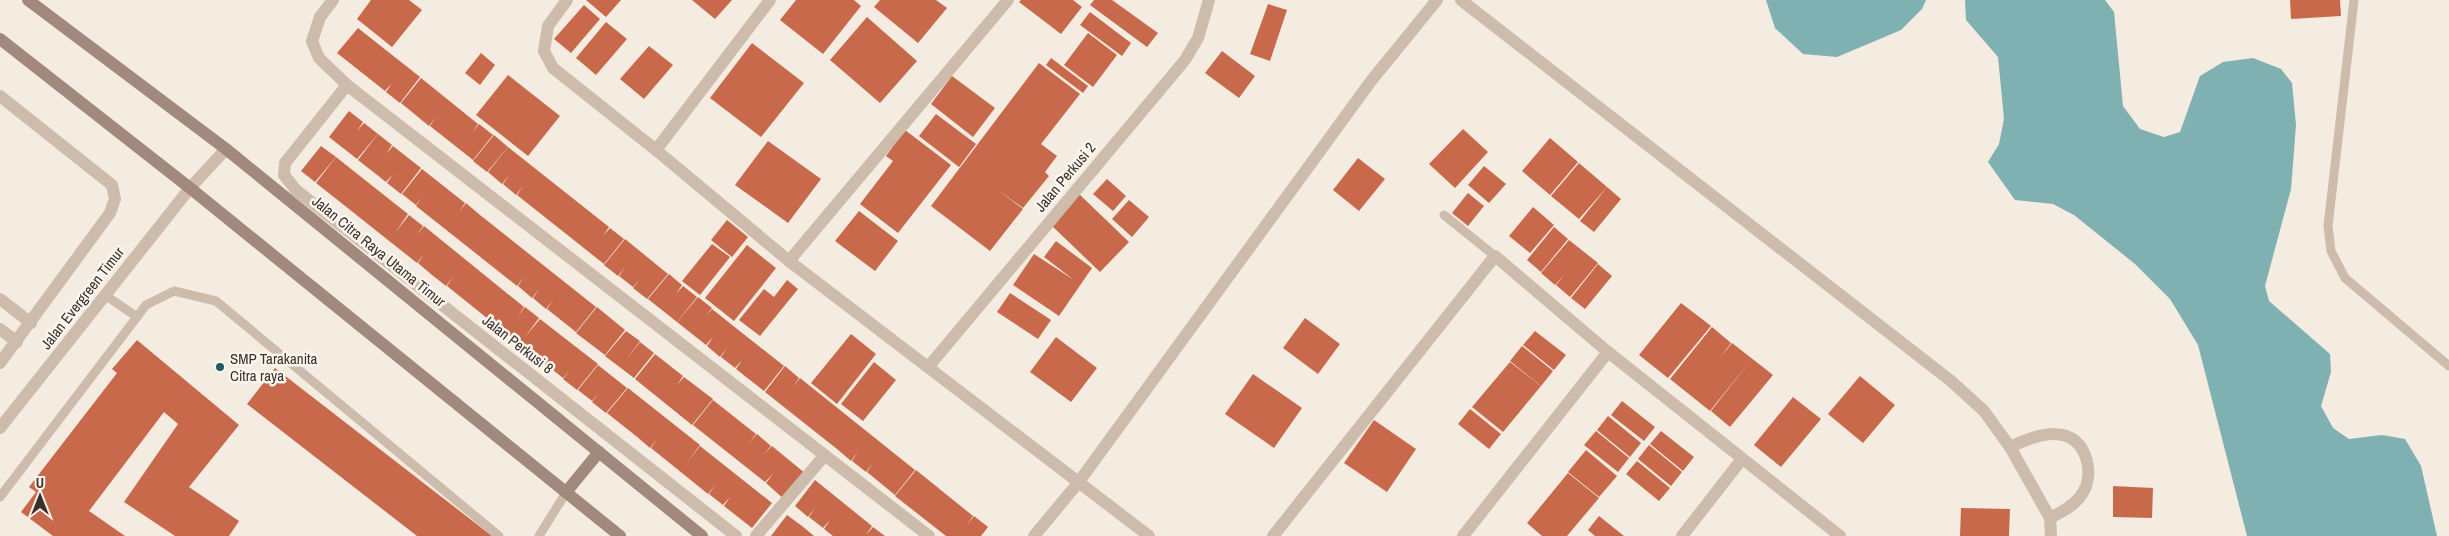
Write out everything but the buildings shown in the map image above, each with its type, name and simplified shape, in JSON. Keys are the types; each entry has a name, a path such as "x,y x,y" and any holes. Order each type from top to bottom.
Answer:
{"main road":[{"name":"Jalan Citra Raya Utama Timur","path":"28,0 226,149 702,536"},
{"path":"0,39 190,188 567,491 612,534"},
{"path":"567,491 599,452"}],"street":[{"path":"333,0 320,17 312,41 319,58 347,85 929,536"},
{"path":"566,0 548,26 544,51 553,68 656,150 789,262 929,366 1149,536"},
{"path":"656,150 770,0"},
{"path":"789,262 1008,0"},
{"name":"Jalan Perkusi 2","path":"929,366 1185,60 1198,38 1209,0"},
{"path":"1034,536 1078,483 1371,81 1437,0"},
{"path":"1461,0 1951,381 1984,411 2010,447 2050,518 2051,536"},
{"name":"Jalan Perkusi 8","path":"347,85 285,163 284,174 296,190 736,536"},
{"path":"0,96 112,185 116,199 110,213 0,363"},
{"name":"Jalan Evergreen Timur","path":"0,428 190,188 226,149"},
{"path":"1273,536 1495,256 1608,352 1840,536"},
{"path":"0,299 31,323"},
{"path":"0,329 17,342"},
{"path":"1463,536 1608,352"},
{"path":"2010,447 2030,437 2054,434 2069,437 2078,443 2084,452 2088,468 2084,492 2078,500 2050,518"},
{"path":"756,536 825,456"},
{"path":"1682,536 1742,460"}],"lane":[{"path":"2354,0 2328,226 2331,250 2345,278 2449,366"},
{"path":"1444,215 1495,256"},
{"path":"0,498 146,305 174,291 216,301 499,536"},
{"path":"105,295 137,317"},
{"path":"538,536 567,491"}],"water":[{"path":"1766,0 1926,0 1922,9 1901,30 1837,57 1803,54 1775,28"},
{"path":"1965,0 2105,0 2114,12 2123,106 2140,129 2164,137 2180,132 2200,76 2223,62 2253,58 2281,69 2292,83 2296,125 2291,189 2265,286 2269,301 2330,354 2331,372 2321,406 2333,428 2349,439 2382,435 2405,439 2421,466 2437,536 2247,536 2198,345 2170,299 2135,264 2074,215 2053,204 2015,200 1988,162 1999,144 2004,119 1998,57 1966,20"}],"place":[{"name":"SMP Tarakanita Citra raya","path":"220,367"}]}
